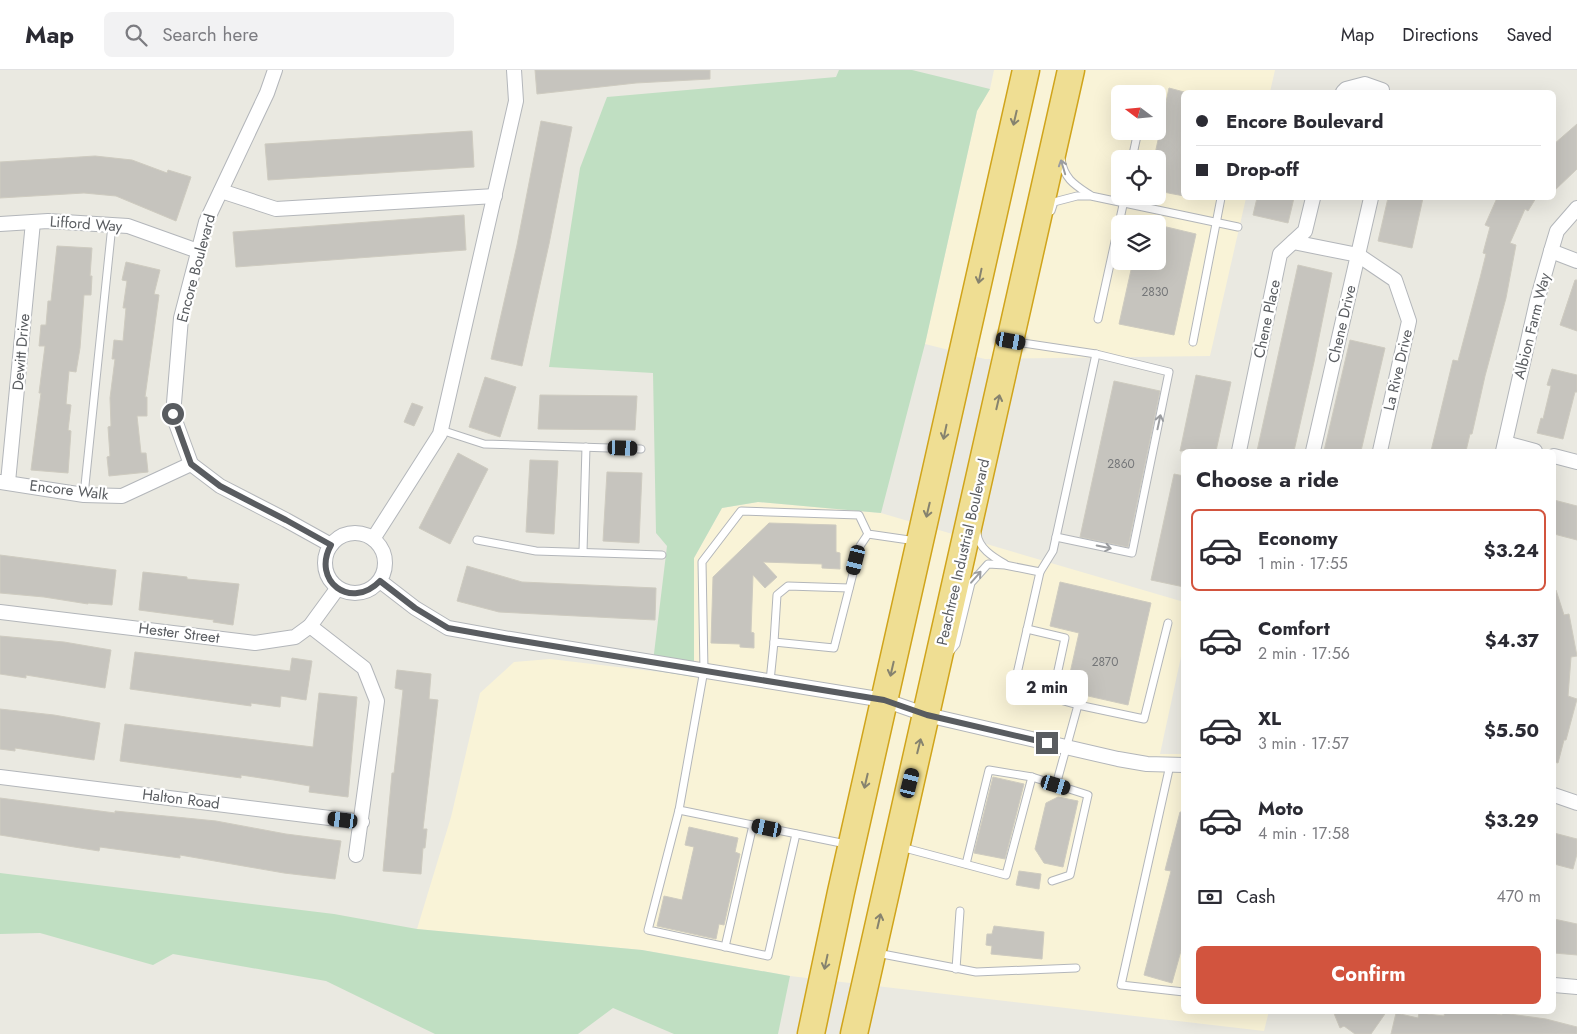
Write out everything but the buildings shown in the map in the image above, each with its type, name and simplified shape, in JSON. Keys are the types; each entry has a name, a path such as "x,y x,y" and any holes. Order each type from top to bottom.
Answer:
{"highway":[{"path":"811,1034 851,846 1026,70"},
{"name":"Peachtree Industrial Boulevard","path":"854,1034 1071,70"}],"street":[{"name":"Encore Boulevard","path":"191,464 173,414 181,318 206,222 276,70"},
{"path":"373,539 441,430 516,102 514,70"},
{"path":"1345,90 1365,84 1382,90"},
{"path":"220,191 276,209 495,196"},
{"name":"Chene Place","path":"1239,449 1280,254 1306,231 1313,200"},
{"name":"Chene Drive","path":"1313,449 1371,200"},
{"name":"Albion Farm Way","path":"1504,447 1537,301 1557,231 1577,208"},
{"name":"Lifford Way","path":"0,224 48,221 128,226 198,252"},
{"name":"Dewitt Drive","path":"4,482 33,222"},
{"name":"La Rive Drive","path":"1293,242 1358,255 1395,280 1409,321 1380,449"},
{"path":"1551,251 1577,261"},
{"path":"1504,447 1520,449"},
{"path":"1556,457 1577,462"},
{"path":"191,464 220,486 331,545"},
{"name":"Encore Walk","path":"4,482 84,495 122,496 191,464"},
{"path":"351,533 366,534 373,539 379,544 386,558 384,574 380,581 360,594 352,594 337,589 327,576 325,568 325,560 331,545 336,539 351,533"},
{"path":"380,581 415,608 448,628 884,700 927,715 1067,747 1147,764 1177,765"},
{"name":"Hester Street","path":"0,612 255,642 295,637 310,626 337,589"},
{"path":"310,626 364,668 377,701 356,855"},
{"name":"Halton Road","path":"0,777 362,822"},
{"path":"1556,796 1577,803"},
{"path":"1556,985 1577,987"}],"lane":[{"path":"1058,125 1059,151 1063,172 1078,188 1091,196"},
{"path":"1046,220 1054,202 1076,196 1111,198"},
{"path":"1193,342 1221,200"},
{"path":"1098,319 1123,205"},
{"path":"1147,205 1238,227"},
{"path":"84,495 112,226"},
{"path":"1018,309 1031,284"},
{"path":"1011,341 1096,354 1169,372 1132,553 1056,537"},
{"path":"1096,354 1053,551 1040,572 1014,687 1078,705 1144,719 1168,623"},
{"path":"441,430 484,444 641,448"},
{"path":"583,552 586,447"},
{"path":"976,498 978,538 990,556 1005,565"},
{"path":"796,834 768,956 648,930 679,810 704,670 702,562 741,511 859,515 868,534"},
{"path":"868,534 921,541"},
{"path":"774,642 834,648 860,546 868,534"},
{"path":"477,540 536,552 662,554"},
{"path":"937,668 956,644 971,583 988,564 1005,565 1040,572"},
{"path":"770,681 778,595 788,586 849,588"},
{"path":"1027,629 1065,638 1052,698"},
{"path":"1056,785 1078,705"},
{"path":"1177,765 1122,985 1181,992"},
{"path":"966,864 990,770 1032,777 1088,794 1070,876 1052,881"},
{"path":"896,846 1006,874 1032,777"},
{"path":"679,810 851,846"},
{"path":"725,946 753,825"},
{"path":"956,968 960,910"},
{"path":"872,952 976,972 1076,968"}],"shaded area":[{"path":"994,70 1275,70 1270,90 1181,90 1181,200 1246,200 1210,356 985,359 925,344 977,111 990,89"},
{"path":"758,502 881,513 1181,601 1181,657 1160,754 1181,754 1181,1014 1268,1014 1264,1031 790,976 642,950 417,929 451,817 480,693 514,662 550,659 694,676 694,558 722,508"}],"green space":[{"path":"839,70 912,70 990,89 977,111 925,344 881,513 758,502 722,508 694,558 694,677 652,670 667,546 656,533 653,373 549,367 580,168 607,97 836,77"},
{"path":"0,873 334,914 417,929 642,950 790,976 778,1034 674,1034 613,1008 578,1034 435,1034 326,981 173,954 153,965 40,933 0,934"}],"route":[{"path":"173,414 191,464 220,486 331,545 327,552 325,568 327,576 337,589 352,594 360,594 374,587 380,581 415,608 448,628 884,700 927,715 1047,743"}]}
